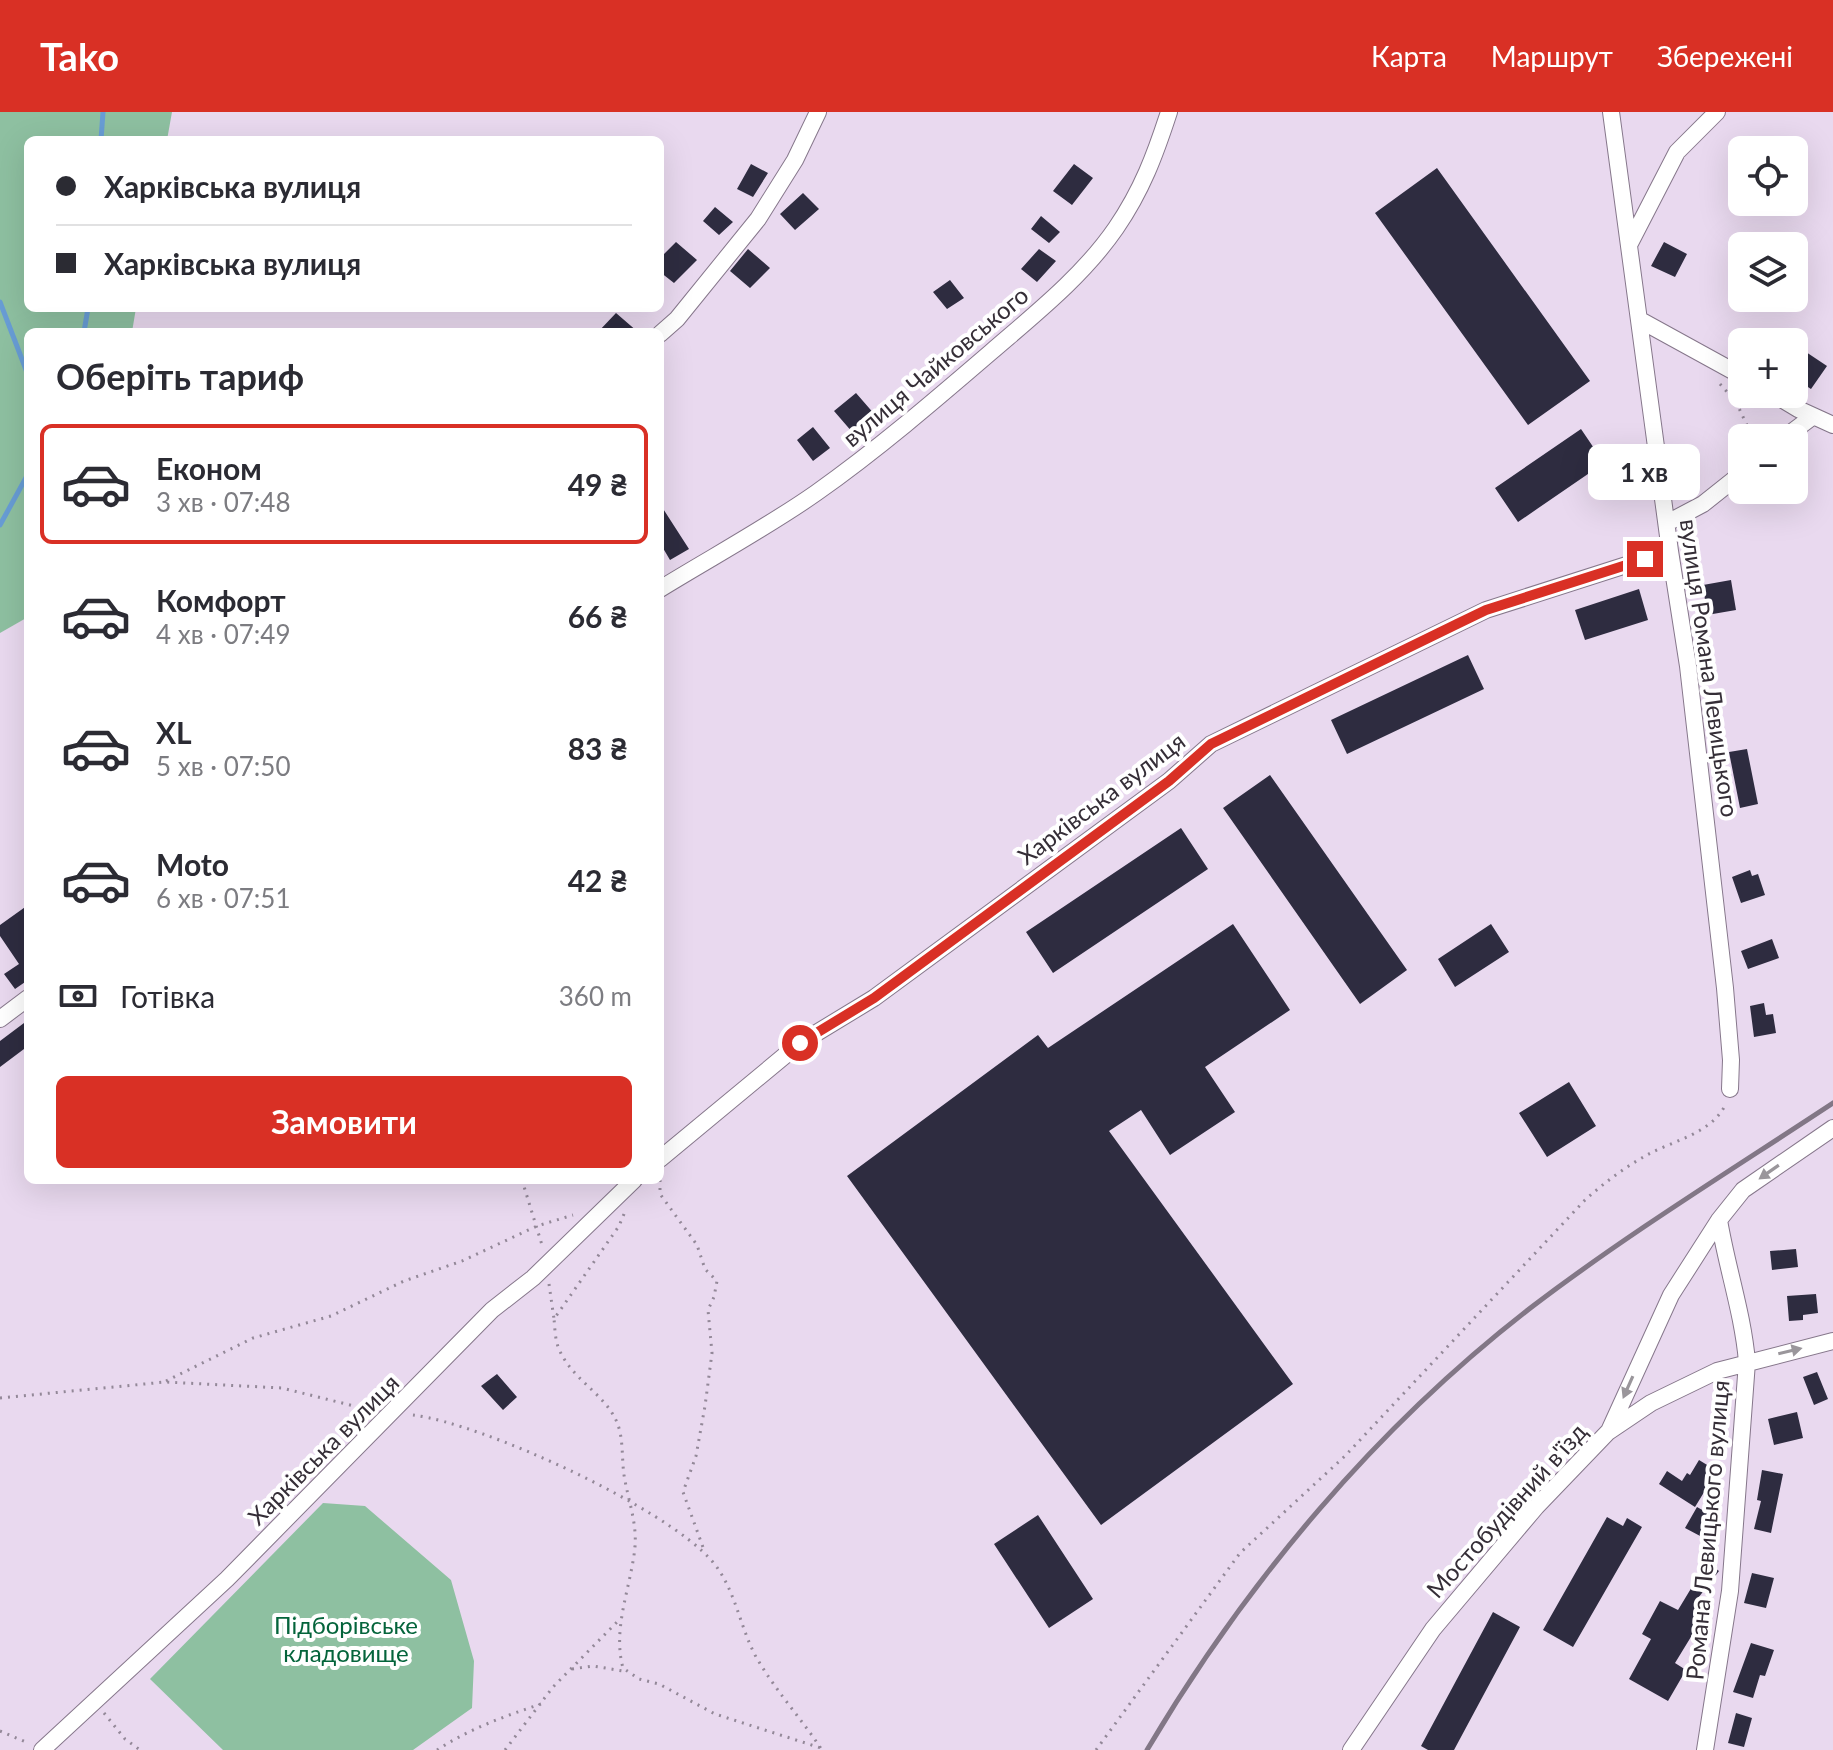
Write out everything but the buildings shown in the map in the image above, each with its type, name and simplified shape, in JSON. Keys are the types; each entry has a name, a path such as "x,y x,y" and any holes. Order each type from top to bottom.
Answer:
{"street":[{"path":"664,330 677,319 758,219 795,160 818,112"},
{"name":"вулиця Чайковського","path":"664,587 784,515 840,476 943,393 1070,282 1115,230 1128,210 1149,173 1169,112"},
{"name":"вулиця Романа Левицького","path":"1611,112 1688,666 1720,946 1731,1060 1730,1089"},
{"path":"1629,245 1677,152 1717,112"},
{"path":"1640,320 1728,368"},
{"path":"1797,408 1833,425"},
{"path":"1803,424 1812,417"},
{"path":"1667,523 1703,504 1728,484"},
{"name":"Харківська вулиця","path":"664,1156 800,1043 874,998 1169,781 1211,744 1486,610 1670,551"},
{"path":"0,1019 24,1001"},
{"path":"1608,1432 1671,1295 1719,1220 1743,1190 1833,1128"},
{"path":"664,1144 680,1143"},
{"name":"Харківська вулиця","path":"42,1750 227,1579 492,1310 546,1264 630,1184"},
{"name":"Романа Левицького вулиця","path":"1705,1750 1730,1591 1747,1362 1719,1220"},
{"name":"Мостобудівний в'їзд","path":"1351,1750 1433,1629 1527,1516 1608,1432 1651,1403 1717,1371 1833,1341"}],"path":[{"path":"1717,381 1736,402 1746,424"},
{"path":"1096,1750 1225,1571 1255,1537 1345,1456 1585,1200 1648,1154 1714,1121 1722,1112 1730,1089"},
{"path":"523,1184 546,1264 557,1342 563,1357 577,1376 605,1402 617,1422 624,1474 635,1520 635,1546 621,1618 621,1662 627,1672"},
{"path":"554,1319 619,1226 633,1184"},
{"path":"660,1184 660,1194 697,1245 705,1269 717,1281 708,1310 712,1353 705,1406 696,1456 683,1492 705,1554"},
{"path":"165,1382 253,1338 337,1313 399,1283 462,1261 537,1226 573,1215"},
{"path":"0,1398 165,1382 282,1388 366,1410 437,1420 553,1463 680,1533 705,1554 725,1579 749,1642 762,1666 821,1749"},
{"path":"505,1750 541,1704 621,1618"},
{"path":"572,1669 593,1666 627,1672 659,1684 715,1714 821,1749"},
{"path":"94,1700 125,1739 140,1750"},
{"path":"437,1750 506,1715 541,1704"},
{"path":"0,1731 42,1750"}],"green space":[{"path":"0,112 172,112 168,136 24,136 24,312 135,312 133,328 24,328 24,619 0,633"},
{"name":"Підборівське кладовище","path":"323,1503 365,1506 451,1580 474,1661 472,1708 413,1750 223,1750 150,1679"}],"waterway":[{"path":"101,136 103,112"},
{"path":"0,302 24,365"},
{"path":"85,328 87,312"},
{"path":"0,525 24,481"}],"railway":[{"path":"1147,1750 1186,1687 1272,1567 1319,1510 1421,1402 1476,1353 1569,1279 1833,1103"}],"route":[{"path":"800,1043 874,998 1169,781 1211,744 1486,610 1645,559"}]}
